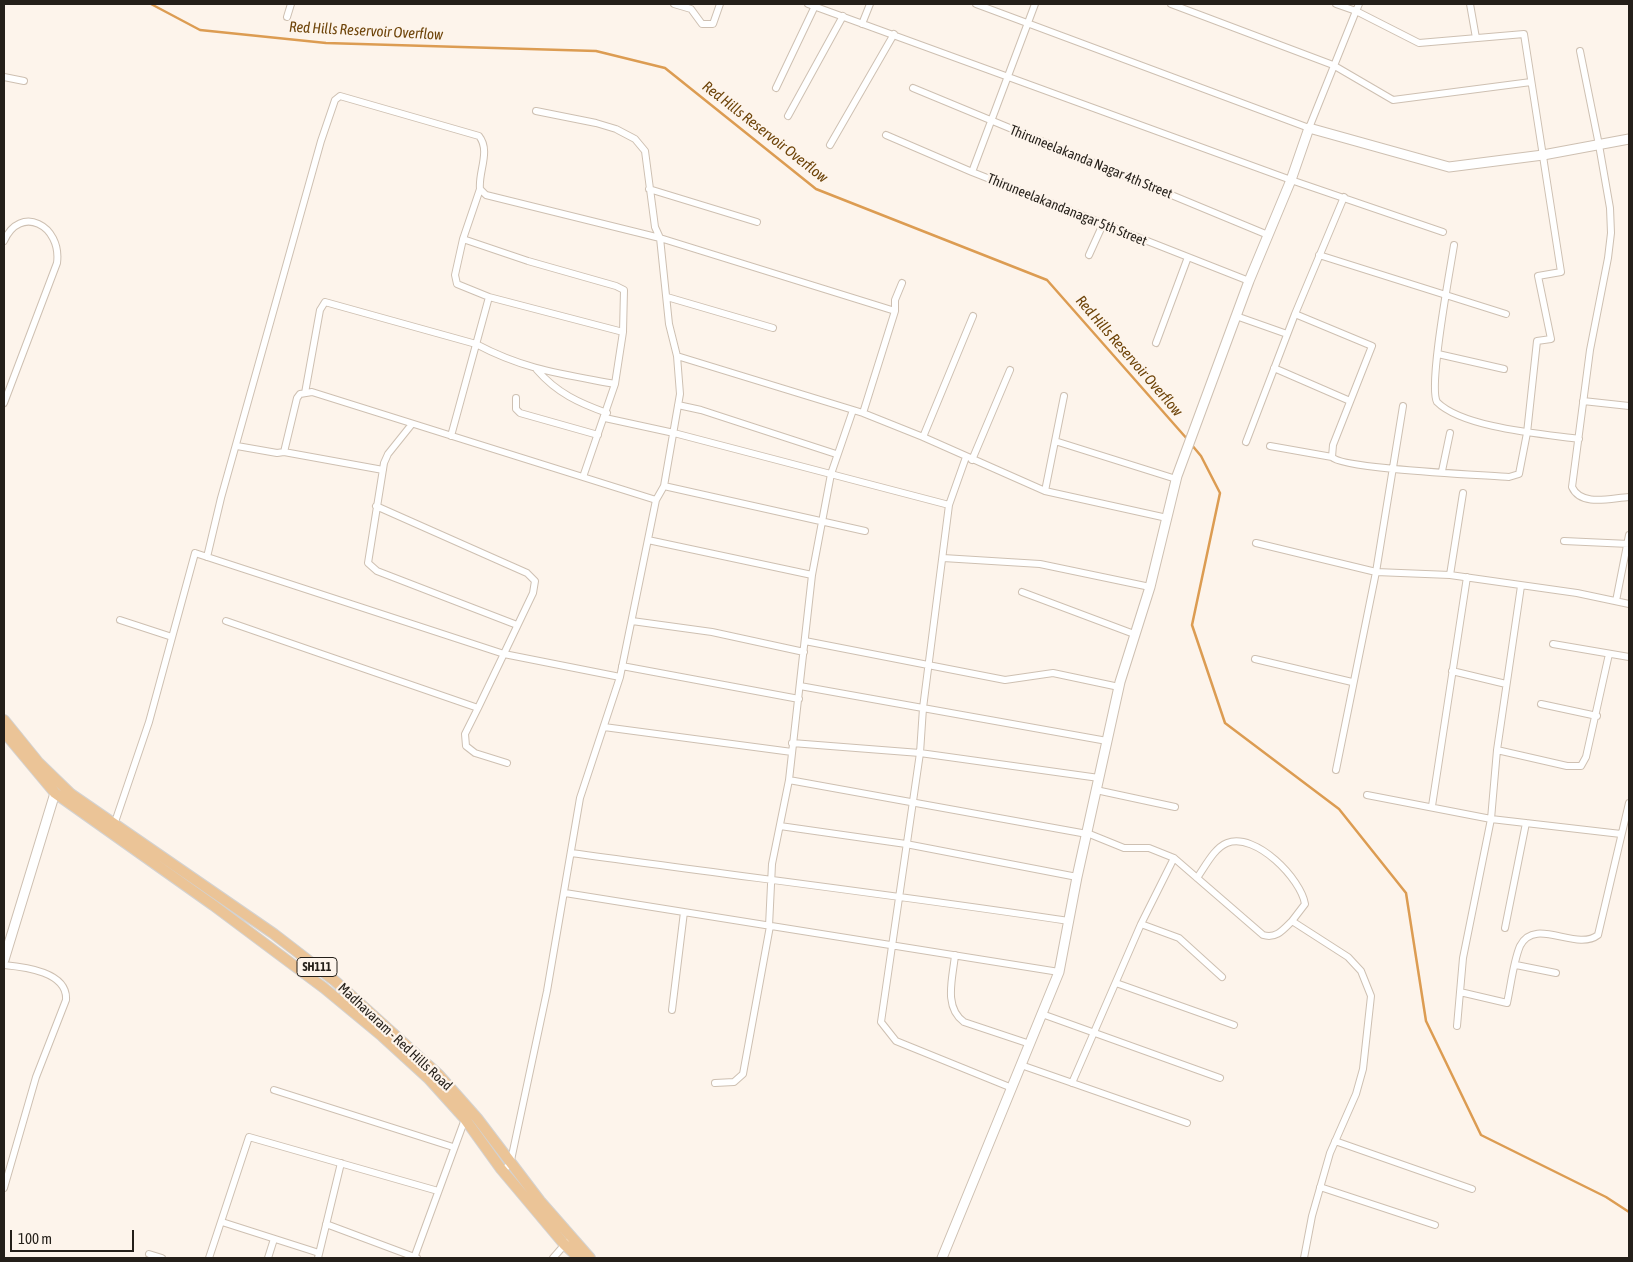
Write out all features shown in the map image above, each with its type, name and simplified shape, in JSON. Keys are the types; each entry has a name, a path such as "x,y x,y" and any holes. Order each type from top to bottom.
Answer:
{"main road":[{"name":"Madhavaram - Red Hills Road","path":"4,720 38,762 71,794 274,934 335,981 439,1075 476,1118 506,1168"},
{"name":"Madhavaram - Red Hills Road","path":"4,732 55,793 324,988 382,1036 428,1078 568,1241 579,1258"},
{"name":"Madhavaram - Red Hills Road","path":"568,1241 590,1258"}],"street":[{"path":"287,16 291,4"},
{"path":"674,4 691,9 702,24 713,24 720,4"},
{"path":"862,24 870,4"},
{"path":"976,4 1309,128 1448,167 1543,155 1629,139"},
{"path":"972,172 1035,4"},
{"path":"1171,4 1333,65 1393,100 1532,82"},
{"path":"1270,446 1332,457 1334,460 1346,464 1394,469 1516,476 1520,471 1527,433 1537,341 1551,339 1538,276 1561,272 1524,34 1418,43 1356,11 1336,4"},
{"path":"942,1258 1059,972 1077,877 1119,687 1150,587 1177,477 1249,281 1291,180 1333,65 1359,4"},
{"path":"1470,4 1476,38"},
{"path":"776,88 812,5 894,34 1006,78 1291,180 1444,232"},
{"path":"788,116 843,16"},
{"path":"830,145 894,34"},
{"path":"1580,51 1600,145 1610,208 1611,233 1608,258 1597,309 1572,480 1574,492 1579,497 1590,500 1629,497"},
{"path":"4,77 24,80"},
{"name":"Thiruneelakanda Nagar 4th Street","path":"913,88 1268,235"},
{"path":"207,557 335,100 340,96 479,136 484,142 480,189 463,239 455,280 462,288 489,297 623,332"},
{"path":"506,1168 547,992 580,798 620,677 656,500 664,486 680,394 677,356 669,324 660,238 655,227 644,151 635,139 616,129 536,111"},
{"name":"Thiruneelakandanagar 5th Street","path":"886,134 972,172 1249,281"},
{"path":"480,189 486,196 660,238 895,311"},
{"path":"649,190 757,222"},
{"path":"1246,442 1295,314 1344,197"},
{"path":"4,241 8,232 16,223 26,222 40,225 48,230 55,237 59,250 57,263 4,403"},
{"path":"1089,256 1103,224"},
{"path":"463,239 528,261 620,287 625,296 623,332 615,384 606,416 583,477"},
{"path":"1454,245 1438,354 1434,398 1441,406 1459,417 1527,433 1579,439"},
{"path":"1319,255 1506,314"},
{"path":"1156,343 1188,257"},
{"path":"863,414 895,311 895,300 902,283"},
{"path":"451,436 489,297"},
{"path":"667,297 774,328"},
{"path":"305,393 320,310 325,302 476,344 497,355 537,370 615,384"},
{"path":"1295,314 1372,346 1333,446 1332,457"},
{"path":"923,437 973,316"},
{"path":"1236,316 1287,334"},
{"path":"1438,354 1504,370"},
{"path":"677,356 853,410 923,437 1045,491 1167,518"},
{"path":"1274,368 1350,401"},
{"path":"537,370 556,389 569,398 606,416 950,505"},
{"path":"1010,370 969,458 950,505 923,708 920,752 881,1017 888,1034 896,1041 1012,1088"},
{"path":"284,452 297,398 305,393 312,392 656,500"},
{"path":"1045,491 1064,396"},
{"path":"516,398 516,409 520,413 598,435"},
{"path":"1583,401 1629,406"},
{"path":"678,405 701,410 836,454"},
{"path":"1336,770 1352,682 1376,572 1403,406"},
{"path":"715,1083 734,1082 743,1074 769,926 772,902 770,881 789,780 812,575 831,474 836,454 853,410"},
{"path":"412,424 388,454 376,506 367,557 368,563 371,567 517,625"},
{"path":"1442,471 1450,433"},
{"path":"1055,441 1177,477"},
{"path":"237,446 276,453 284,452 383,470"},
{"path":"664,486 823,520 864,531"},
{"path":"1450,575 1463,494"},
{"path":"376,506 532,577 535,587 534,593 465,734 466,746 475,753 507,763"},
{"path":"1616,601 1629,544 1629,535"},
{"path":"648,540 812,575"},
{"path":"1564,541 1629,544"},
{"path":"1256,543 1376,572 1467,577 1577,593 1629,604"},
{"path":"114,825 149,722 195,553 504,654 620,677"},
{"path":"943,558 1040,564 1150,587"},
{"path":"1432,806 1467,577"},
{"path":"1457,1026 1464,958 1491,819 1497,750 1521,586"},
{"path":"1022,592 1134,634"},
{"path":"120,620 172,637"},
{"path":"226,621 478,708"},
{"path":"632,621 712,632 804,652"},
{"path":"805,641 1005,680 1053,673 1119,687"},
{"path":"1553,644 1629,657"},
{"path":"1497,750 1567,766 1581,766 1586,758 1597,716 1609,654"},
{"path":"1255,658 1352,682"},
{"path":"622,666 799,699"},
{"path":"1452,671 1506,684"},
{"path":"800,686 1107,741"},
{"path":"1541,704 1597,716"},
{"path":"604,727 792,752"},
{"path":"792,743 920,752 1099,778"},
{"path":"789,780 1087,834 1124,848 1149,848 1174,858 1197,878 1263,935 1270,937 1276,935 1292,921 1304,904 1303,894 1298,885 1261,848 1238,841 1226,844 1217,851 1197,878"},
{"path":"1096,790 1175,807"},
{"path":"4,957 55,793"},
{"path":"1367,795 1432,806 1491,819 1622,834"},
{"path":"1460,992 1507,1003 1520,948 1525,939 1532,934 1580,940 1593,939 1598,935 1629,803"},
{"path":"1505,928 1526,823"},
{"path":"780,826 906,844 1077,877"},
{"path":"571,853 770,881 899,895 1069,921"},
{"path":"1072,1083 1141,924 1174,858"},
{"path":"565,893 1059,972"},
{"path":"672,1010 684,912"},
{"path":"1292,921 1348,957 1361,971 1371,996 1363,1069 1356,1094 1335,1141 1320,1187 1304,1258"},
{"path":"1141,924 1179,938 1222,977"},
{"path":"955,955 951,997 952,1008 956,1016 964,1022 1030,1044"},
{"path":"4,965 37,971 55,979 64,985 67,990 66,1000 36,1077 4,1188"},
{"path":"1516,965 1556,973"},
{"path":"1116,983 1234,1025"},
{"path":"1042,1014 1220,1078"},
{"path":"1021,1065 1187,1123"},
{"path":"274,1090 453,1147"},
{"path":"326,1224 416,1258 453,1147 465,1119"},
{"path":"209,1258 249,1137 438,1191"},
{"path":"1335,1141 1472,1189"},
{"path":"222,1222 319,1256 342,1163"},
{"path":"1320,1187 1435,1225"},
{"path":"268,1258 274,1239"},
{"path":"553,1258 568,1241"},
{"path":"149,1254 162,1258"}],"waterway":[{"name":"Red Hills Reservoir Overflow","path":"151,4 200,30 326,43 596,51 665,68 816,189 1047,280 1188,440"},
{"name":"Red Hills Reservoir Overflow","path":"1191,444 1201,456 1220,493 1192,625 1225,723 1339,809 1406,893 1426,1021 1481,1135 1606,1197 1629,1212"}]}
